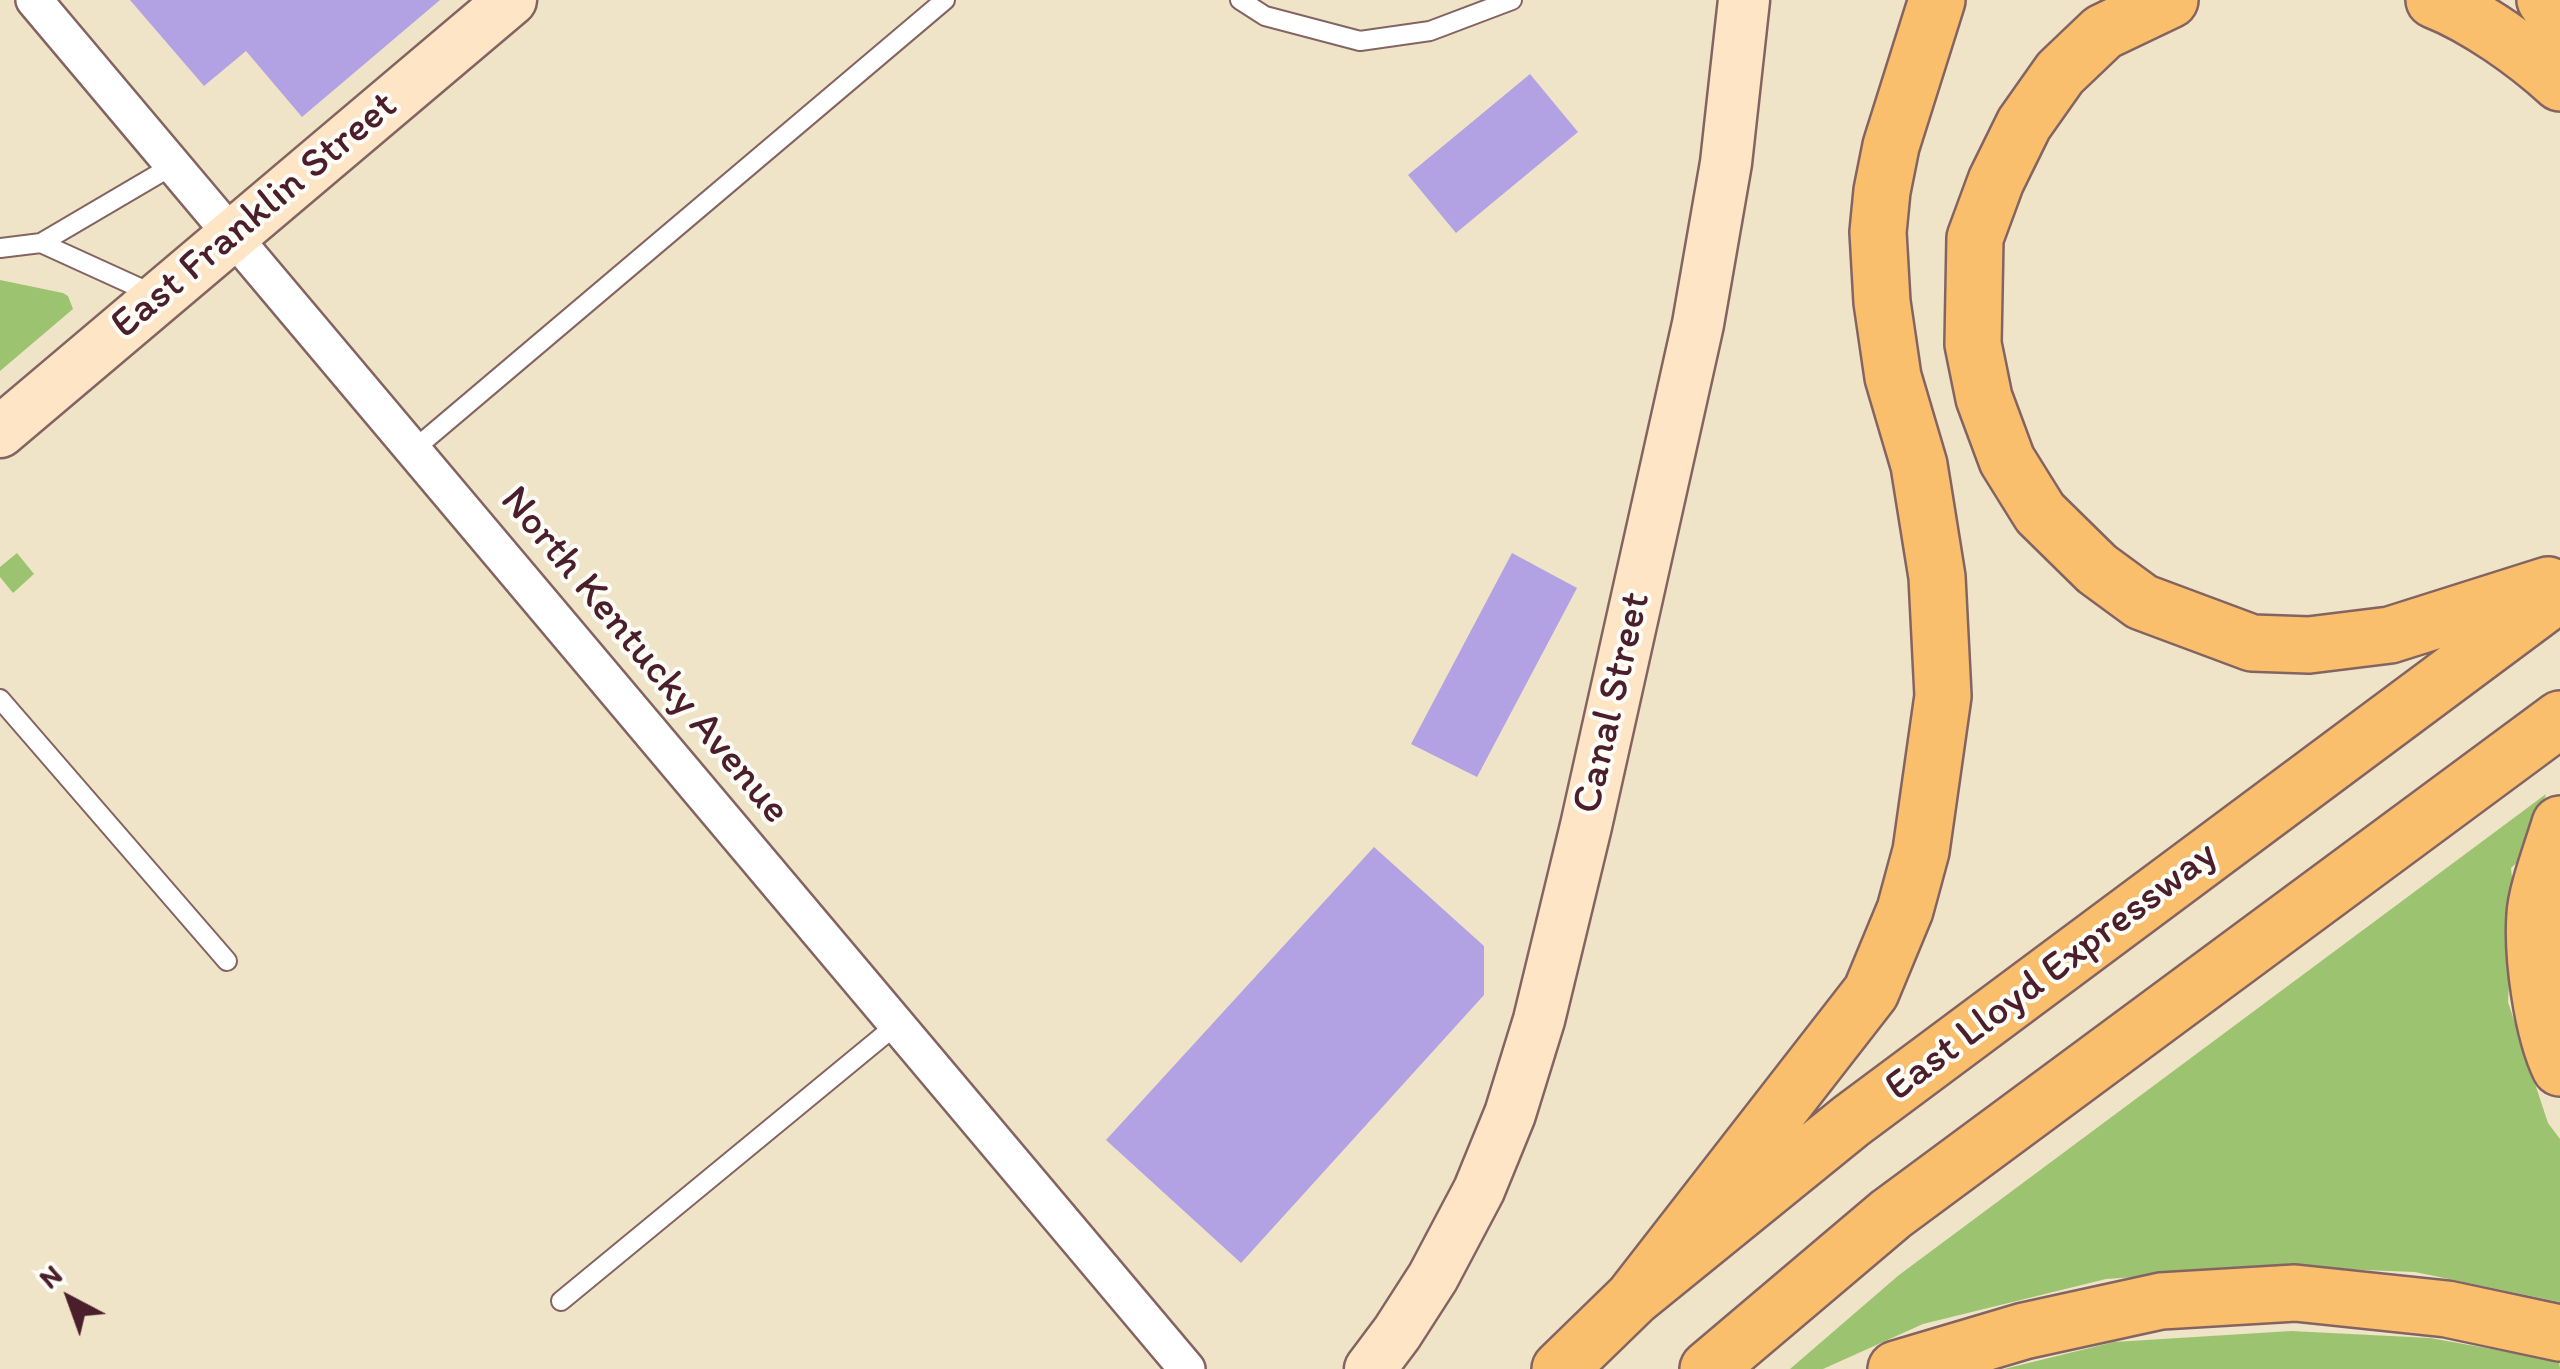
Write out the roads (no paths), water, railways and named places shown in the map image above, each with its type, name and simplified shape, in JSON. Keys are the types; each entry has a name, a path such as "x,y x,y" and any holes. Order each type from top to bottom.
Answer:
{"highway":[{"path":"1633,1298 1871,992 1905,910 1921,851 1943,696 1937,577 1919,465 1893,377 1882,302 1878,232 1891,146 1937,0"},
{"path":"2170,0 2103,32 2060,73 2024,124 1996,181 1975,238 1973,344 1984,398 2008,460 2040,513 2098,569 2142,602 2252,643 2309,645 2390,635 2560,580"},
{"path":"2434,0 2484,27 2560,84"},
{"path":"2545,0 2560,22"},
{"name":"East Lloyd Expressway","path":"1560,1369 1633,1298 1851,1121 2560,593"},
{"path":"1708,1369 1891,1214 2560,719"},
{"path":"2560,824 2534,912 2539,992 2560,1068"},
{"path":"1896,1369 2024,1331 2161,1301 2296,1293 2447,1308 2560,1333"}],"street":[{"name":"North Kentucky Avenue","path":"34,0 1186,1369"},
{"name":"East Franklin Street","path":"0,432 511,0"},
{"name":"Canal Street","path":"1370,1369 1434,1277 1479,1190 1510,1114 1539,1020 1698,324 1726,163 1744,0"}],"lane":[{"path":"412,451 945,0"},
{"path":"1240,0 1265,16 1360,41 1430,30 1512,0"},
{"path":"0,248 41,243 172,166"},
{"path":"41,243 160,297"},
{"path":"0,699 227,961"},
{"path":"561,1302 895,1026"}]}
